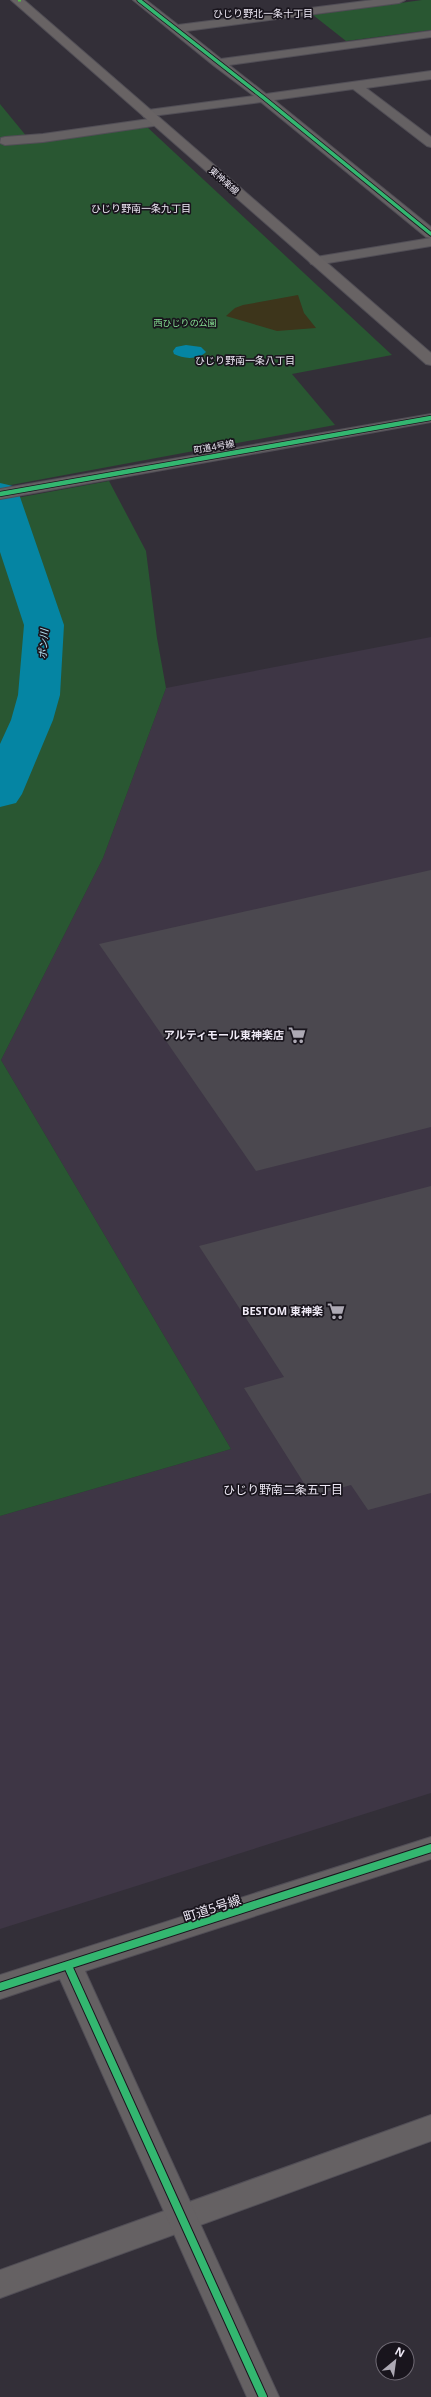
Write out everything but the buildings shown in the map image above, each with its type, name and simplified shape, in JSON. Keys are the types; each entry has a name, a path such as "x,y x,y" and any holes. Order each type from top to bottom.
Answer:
{"main road":[{"name":"東神楽線","path":"17,0 431,361"}],"street":[{"path":"139,0 217,63 264,98 431,234"},
{"path":"176,29 398,0"},
{"path":"217,63 431,34"},
{"path":"5,141 43,138 264,98 431,75"},
{"path":"355,85 431,144"},
{"path":"316,261 431,242"},
{"name":"町道4号線","path":"0,494 431,418"},
{"name":"町道5号線","path":"0,1987 431,1848"},
{"path":"68,1966 264,2397"},
{"path":"0,2284 431,2128"}],"shaded area":[{"path":"431,637 431,1793 0,1929 0,1516 231,1449 1,1060 103,858 166,688"}],"green space":[{"path":"431,0 431,30 346,41 313,15"},
{"name":"西ひじりの公園","path":"0,104 32,143 146,126 392,355 292,374 335,425 0,487"},
{"path":"109,481 146,551 157,638 166,688 103,858 1,1060 231,1449 0,1516 0,501"}],"sand":[{"path":"298,295 304,313 316,328 277,331 226,316 235,308 243,305"}],"water":[{"path":"186,345 201,347 206,352 203,355 190,358 174,354 173,351 176,347"}],"waterway":[{"name":"ポン川","path":"0,494 44,625 39,695 32,720 0,794"}],"cycle path":[{"path":"139,0 264,98 431,234"},
{"path":"0,494 431,418"},
{"path":"0,1987 431,1848"},
{"path":"68,1966 263,2397"}],"place":[{"name":"アルティモール東神楽店","path":"297,1035"},
{"name":"BESTOM 東神楽","path":"336,1311"}],"district":[{"name":"ひじり野北一条十丁目","path":"263,13"},
{"name":"ひじり野南一条九丁目","path":"141,208"},
{"name":"ひじり野南一条八丁目","path":"245,360"},
{"name":"ひじり野南二条五丁目","path":"283,1490"}]}
